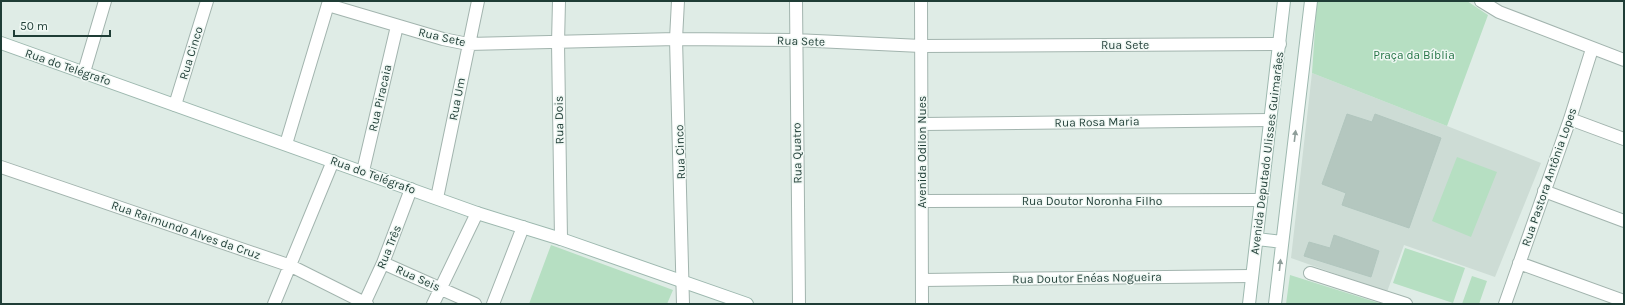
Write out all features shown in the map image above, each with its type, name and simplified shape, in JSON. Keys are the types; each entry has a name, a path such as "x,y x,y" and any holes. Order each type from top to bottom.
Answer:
{"street":[{"path":"84,72 105,1"},
{"name":"Rua Cinco","path":"176,105 207,1"},
{"name":"Rua Um","path":"437,198 478,1"},
{"name":"Rua Dois","path":"559,1 558,43 561,239"},
{"name":"Rua Cinco","path":"678,1 676,39 684,281 683,304"},
{"name":"Rua Quatro","path":"796,1 795,40 799,304"},
{"name":"Avenida Odilon Nues","path":"921,1 923,124 922,304"},
{"name":"Avenida Deputado Ulisses Guimarães","path":"1249,304 1251,276 1257,239 1284,1"},
{"path":"1276,304 1311,1"},
{"path":"1481,1 1496,5 1592,49 1624,60"},
{"path":"286,144 329,3"},
{"name":"Rua Sete","path":"329,3 397,26 468,44 676,39 795,40 921,46 1280,44"},
{"name":"Rua Piracaia","path":"363,171 397,26"},
{"name":"Rua do Telégrafo","path":"1,43 411,189 684,281 747,304"},
{"name":"Rua Pastora Antônia Lopes","path":"1505,304 1570,119 1592,49"},
{"path":"1570,119 1624,139"},
{"name":"Rua Rosa Maria","path":"923,124 1270,120"},
{"path":"274,304 291,266 333,161"},
{"name":"Rua Raimundo Alves da Cruz","path":"1,167 291,266 365,304"},
{"name":"Rua Três","path":"365,304 383,263 411,189"},
{"path":"1544,191 1624,221"},
{"name":"Rua Doutor Noronha Filho","path":"922,201 1261,200"},
{"path":"433,304 477,212"},
{"path":"493,304 523,227"},
{"path":"1257,239 1282,242"},
{"name":"Rua Seis","path":"383,263 476,304"},
{"path":"1519,263 1624,301"},
{"path":"1310,273 1406,304"},
{"name":"Rua Doutor Enéas Nogueira","path":"923,280 1251,276"}],"shaded area":[{"path":"1312,73 1541,163 1495,277 1404,245 1387,292 1291,258"}],"green space":[{"name":"Praça da Bíblia","path":"1317,1 1467,1 1488,15 1447,126 1312,73"},
{"path":"1457,157 1497,172 1471,237 1432,221"},
{"path":"551,245 673,290 667,304 529,304"},
{"path":"1405,248 1465,268 1453,303 1393,283"},
{"path":"1290,275 1382,304 1286,304"},
{"path":"1472,276 1487,281 1479,304 1462,304"}],"building":[{"path":"1347,114 1372,122 1375,114 1441,138 1409,228 1342,205 1346,193 1322,184"},
{"path":"1334,235 1379,251 1371,277 1304,256 1309,242 1330,248"}]}
